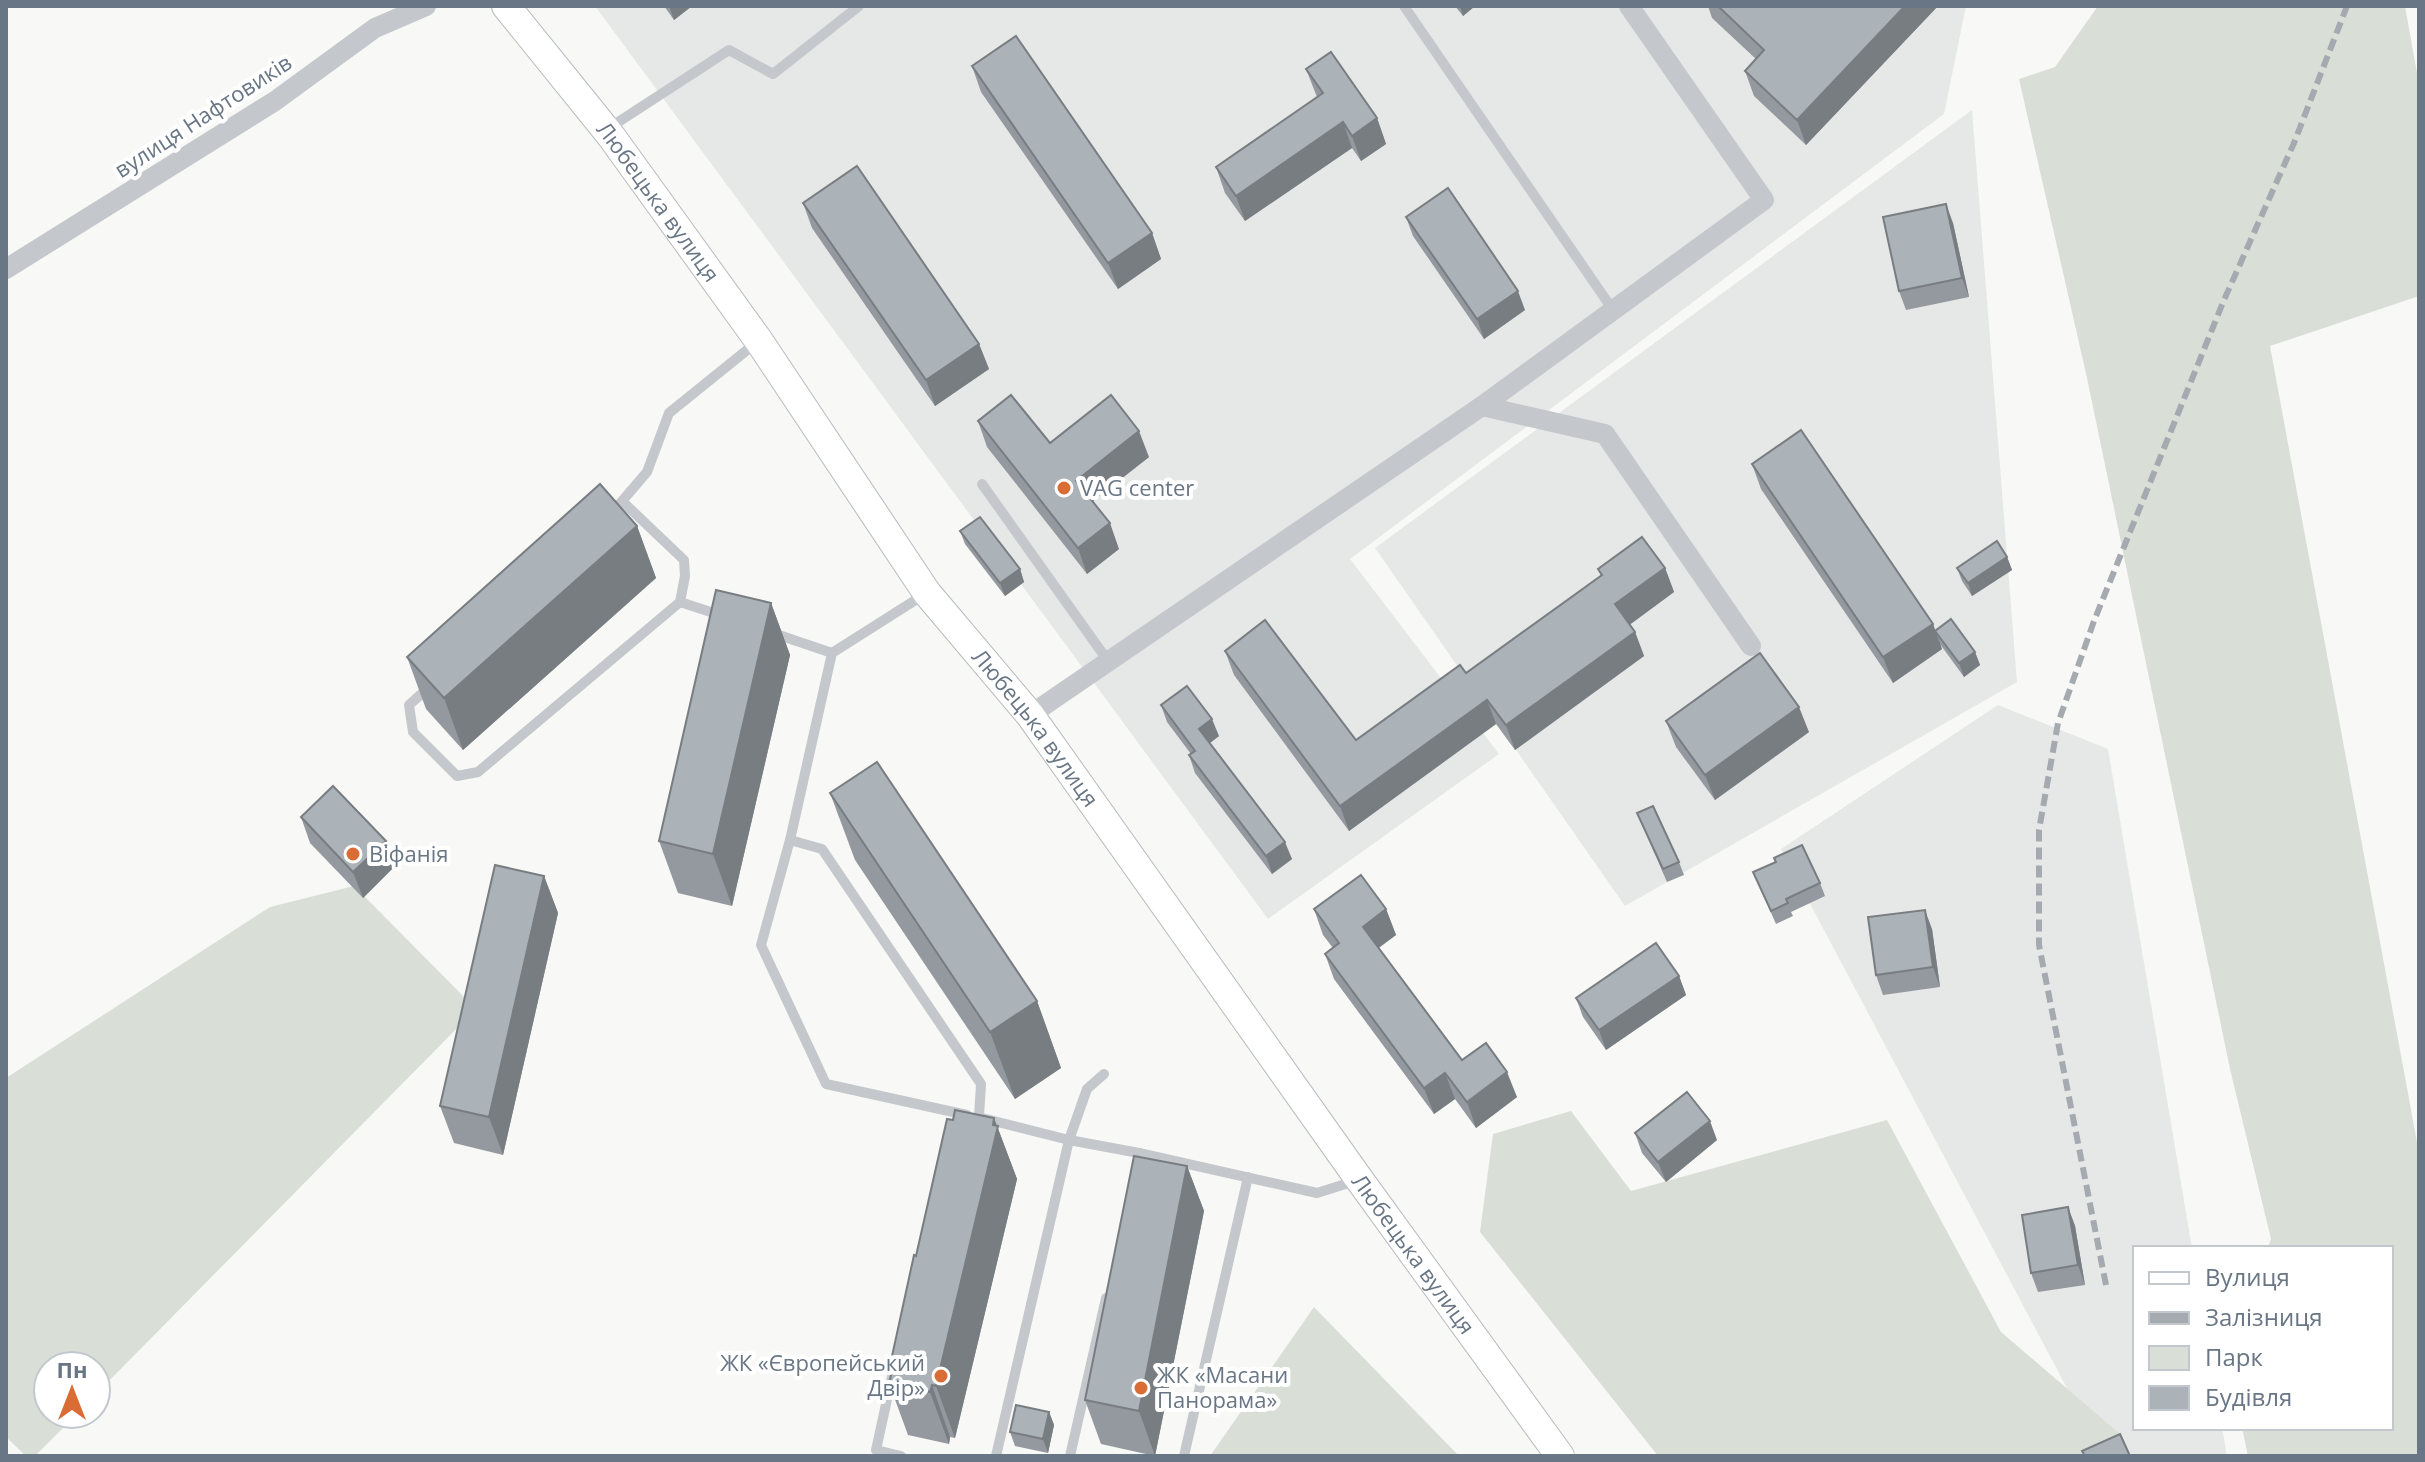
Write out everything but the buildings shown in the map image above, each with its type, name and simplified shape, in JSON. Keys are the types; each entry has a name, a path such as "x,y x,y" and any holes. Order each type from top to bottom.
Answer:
{"main road":[{"name":"Любецька вулиця","path":"506,6 606,130 759,341 927,593 1030,715 1560,1456"}],"street":[{"name":"вулиця Нафтовиків","path":"6,269 275,101 375,28 426,6"},
{"path":"1030,715 1482,406 1764,200 1629,6"},
{"path":"1482,406 1605,434 1751,646"}],"lane":[{"path":"606,130 729,50 773,74 859,6"},
{"path":"1404,6 1613,310"},
{"path":"601,523 647,472 669,413 759,341"},
{"path":"982,484 1108,661"},
{"path":"432,684 409,705 413,732 457,776 478,772 680,602 685,576 684,560 623,502"},
{"path":"927,593 832,653 790,840 761,945 826,1084 1317,1193 1359,1179"},
{"path":"680,602 735,620"},
{"path":"763,630 832,653"},
{"path":"790,840 822,849 981,1084 979,1117"},
{"path":"996,1456 1069,1140 1087,1089 1104,1074"},
{"path":"948,1126 951,1111"},
{"path":"1136,1168 1139,1153"},
{"path":"1184,1456 1248,1177"},
{"path":"1070,1456 1108,1289"},
{"path":"896,1358 876,1450 901,1456"}],"shaded area":[{"path":"595,6 1966,6 1944,114 1350,559 1499,754 1268,919"},
{"path":"1972,110 2017,682 1625,906 1375,548"},
{"path":"1998,705 2108,749 2192,1246 2133,1246 2133,1430 2222,1430 2227,1456 2103,1456 1781,849"}],"green space":[{"path":"2098,6 2405,6 2419,84 2419,296 2270,346 2419,1153 2419,1456 2248,1456 2242,1430 2393,1430 2393,1246 2269,1246 2271,1239 2230,1069 2087,378 2019,79 2055,67"},
{"path":"358,885 366,898 476,1009 112,1378 112,1350 32,1350 32,1430 61,1430 35,1456 26,1456 6,1437 6,1078 270,907"},
{"path":"1571,1111 1631,1191 1887,1120 2001,1332 2120,1434 2100,1456 1658,1456 1480,1232 1493,1134"},
{"path":"1314,1307 1459,1456 1210,1456"}],"railway":[{"path":"2106,1285 2039,945 2039,830 2058,723 2094,621 2224,300 2294,143 2347,6"}],"place":[{"name":"VAG center","path":"1064,488"},
{"name":"Віфанія","path":"353,854"},
{"name":"ЖК «Європейський Двір»","path":"941,1376"},
{"name":"ЖК «Масани Панорама»","path":"1141,1388"}]}
